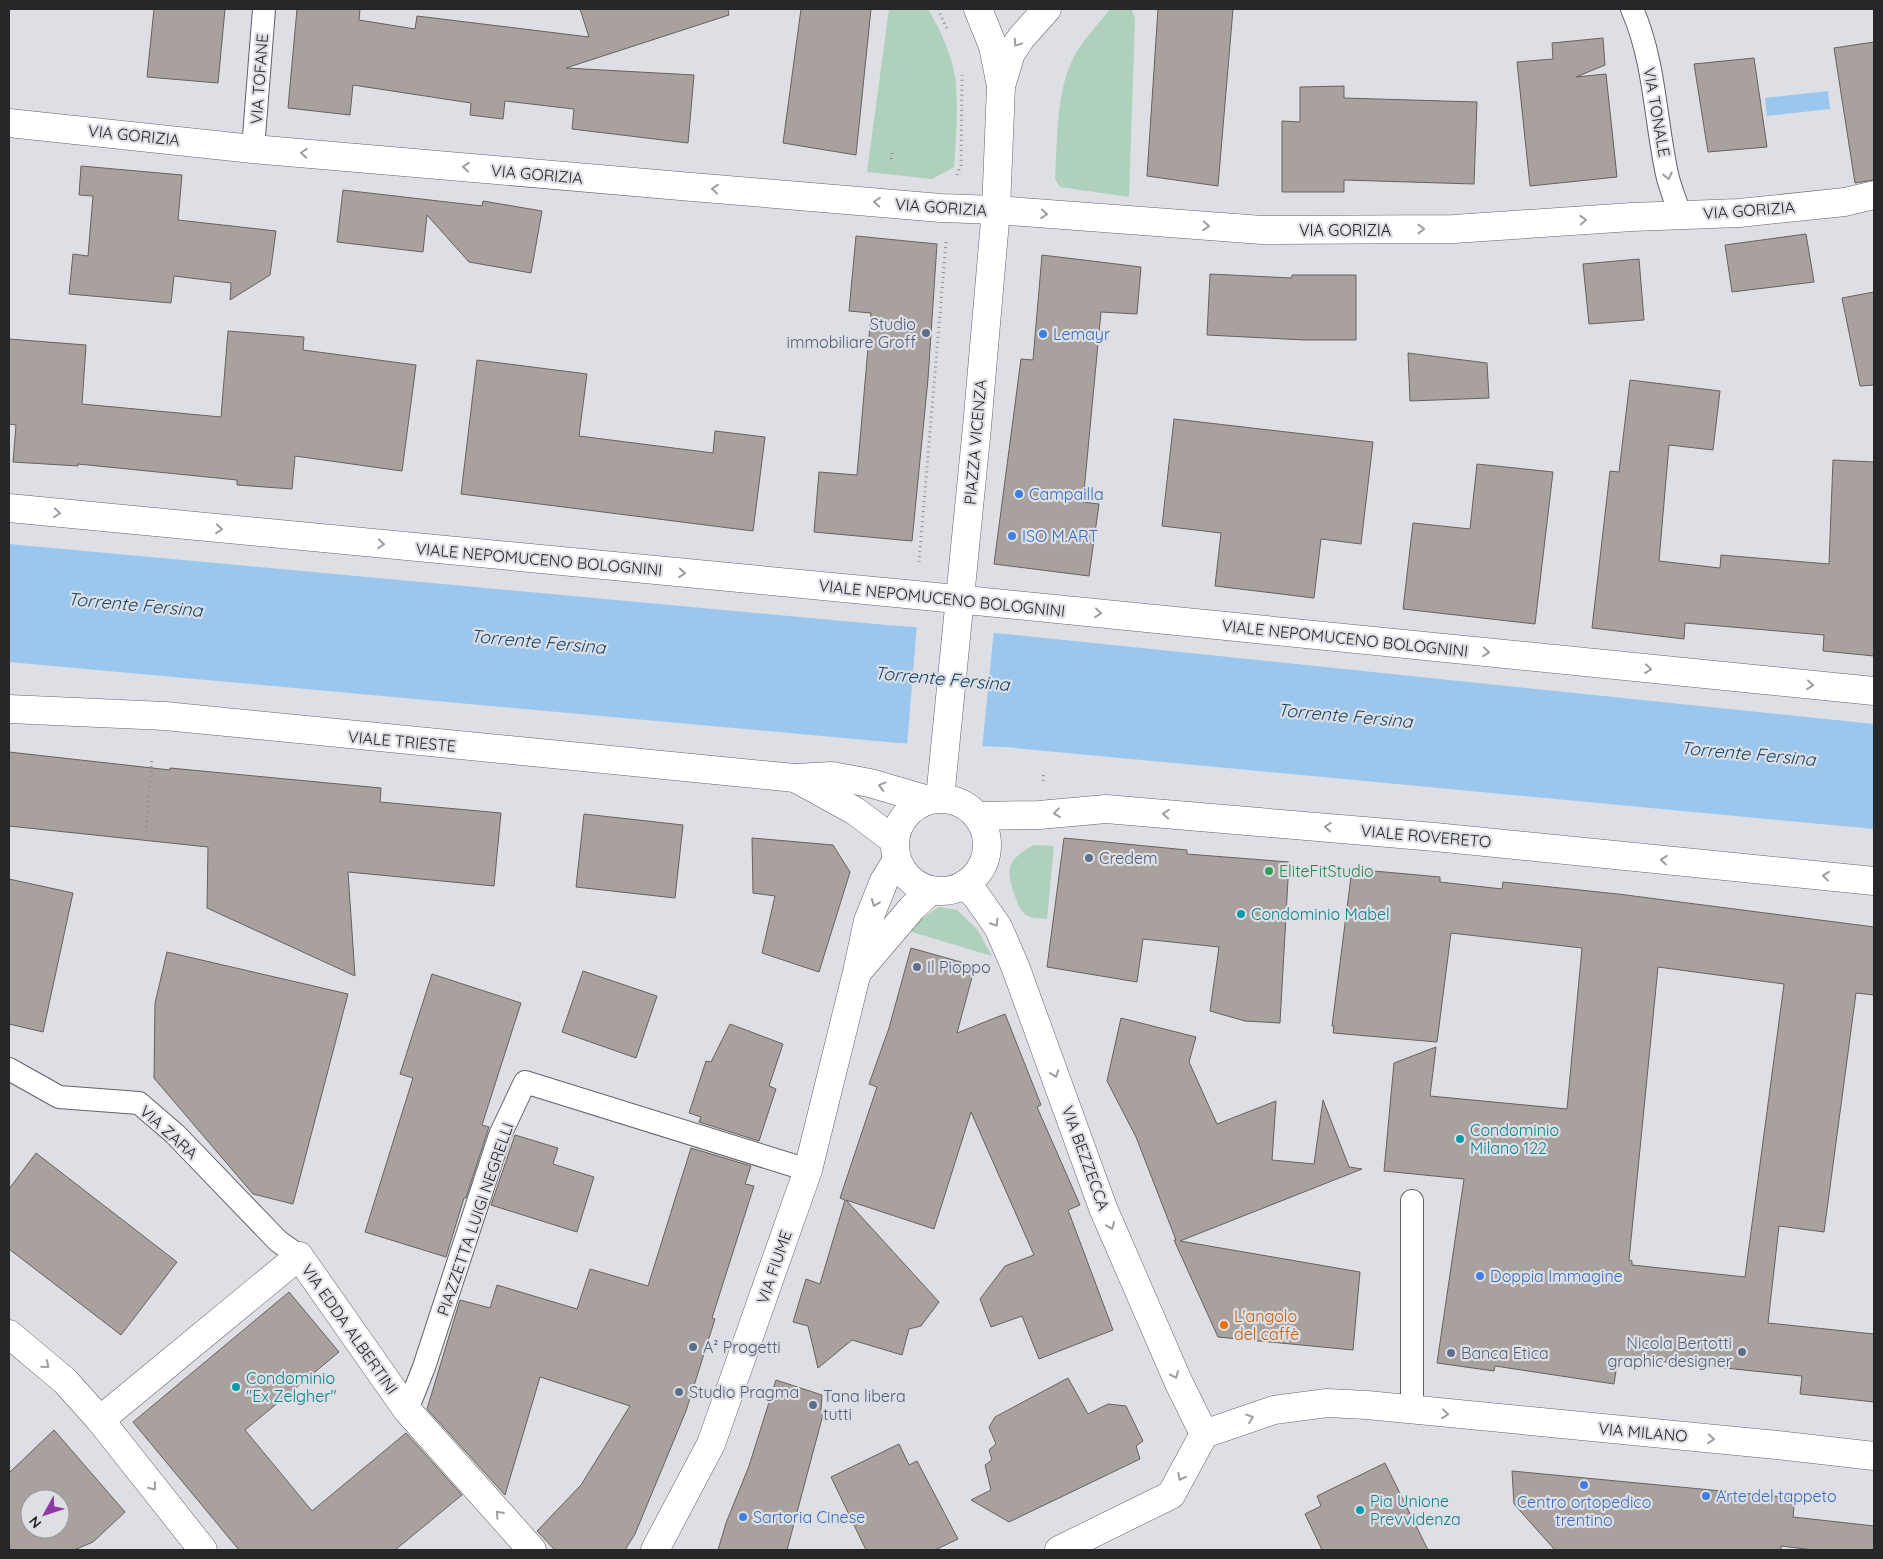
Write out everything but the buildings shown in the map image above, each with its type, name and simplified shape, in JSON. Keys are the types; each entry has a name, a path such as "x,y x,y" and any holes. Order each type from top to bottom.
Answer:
{"street":[{"path":"978,9 993,46 1002,86"},
{"path":"1002,86 1010,54 1021,38 1047,9"},
{"name":"PIAZZA VICENZA","path":"934,799 944,754 976,436 996,210 1002,86"},
{"name":"VIA GORIZIA","path":"9,123 253,149 941,208 996,210 1262,230 1454,229 1739,213 1845,202 1874,195"},
{"name":"VIALE NEPOMUCENO BOLOGNINI","path":"9,508 958,611 1874,691"},
{"name":"VIALE TRIESTE","path":"9,709 164,716 795,778 832,776 870,783 934,799"},
{"name":"VIALE TRIESTE","path":"795,778 855,811 896,850"},
{"path":"934,799 960,802 977,816 983,825 987,840 986,856 979,871 966,884 953,890 931,890 922,887 908,878 896,850 896,833 903,818 914,807 934,799"},
{"name":"VIALE ROVERETO","path":"977,816 1040,815 1106,808 1435,837 1874,881"},
{"name":"VIA FIUME","path":"655,1550 711,1444 808,1170 868,921 896,850"},
{"name":"VIA BEZZECCA","path":"966,884 978,897 998,927 1015,966 1104,1208 1178,1381 1204,1434"},
{"name":"VIA FIUME","path":"857,972 912,908 931,890"},
{"name":"VIA EDDA ALBERTINI","path":"100,1420 299,1256 407,1410 532,1550"},
{"path":"9,1334 65,1381 100,1420 203,1550"},
{"name":"VIA MILANO","path":"1204,1434 1274,1410 1318,1404 1367,1405 1874,1456"},
{"path":"1059,1550 1171,1496 1204,1434"}],"lane":[{"name":"VIA TOFANE","path":"253,149 264,9"},
{"name":"VIA TONALE","path":"1632,9 1640,26 1647,56 1668,175 1680,215"},
{"name":"VIA ZARA","path":"9,1069 59,1097 139,1103 176,1134 278,1241 299,1256"},
{"name":"PIAZZETTA LUIGI NEGRELLI","path":"407,1410 424,1367 500,1135 526,1082 808,1170"},
{"path":"1412,1201 1412,1410"}],"path":[{"path":"938,9 949,33"},
{"path":"954,179 959,174 961,165 961,67"},
{"path":"891,159 892,153"},
{"path":"919,566 946,242 944,235"},
{"path":"146,832 152,758"}],"green space":[{"path":"889,9 928,9 938,26 953,65 957,106 954,167 932,179 867,172"},
{"path":"1110,9 1131,9 1135,18 1129,197 1060,187 1055,179 1059,112 1066,78 1079,48"},
{"path":"1034,845 1054,846 1047,919 1032,918 1023,913 1017,902 1010,878 1009,872 1013,860"},
{"path":"939,907 957,910 977,929 992,956 905,930"}],"water":[{"path":"1828,91 1830,109 1767,116 1765,98"},
{"name":"Torrente Fersina","path":"9,544 887,625 1007,634 1874,724 1874,829 1004,747 898,743 9,662"}],"pier":[{"path":"917,624 994,630 982,749 907,746"}],"place":[{"name":"Studio immobiliare Groff","path":"926,333"},
{"name":"Lemayr","path":"1043,334"},
{"name":"Campailla","path":"1019,494"},
{"name":"ISO M.ART","path":"1012,536"},
{"name":"Credem","path":"1089,858"},
{"name":"EliteFitStudio","path":"1269,871"},
{"name":"Condominio Mabel","path":"1241,914"},
{"name":"Il Pioppo","path":"917,967"},
{"name":"Condominio Milano 122","path":"1460,1139"},
{"name":"Doppia Immagine","path":"1480,1276"},
{"name":"L'angolo del caffè","path":"1224,1325"},
{"name":"A² Progetti","path":"693,1347"},
{"name":"Nicola Bertotti graphic designer","path":"1742,1352"},
{"name":"Banca Etica","path":"1451,1353"},
{"name":"Condominio \"Ex Zelgher\"","path":"236,1387"},
{"name":"Studio Pragma","path":"679,1392"},
{"name":"Tana libera tutti","path":"813,1405"},
{"name":"Centro ortopedico trentino","path":"1584,1485"},
{"name":"Arte del tappeto","path":"1706,1496"},
{"name":"Pia Unione Prevvidenza","path":"1360,1510"},
{"name":"Sartoria Cinese","path":"743,1517"}]}
